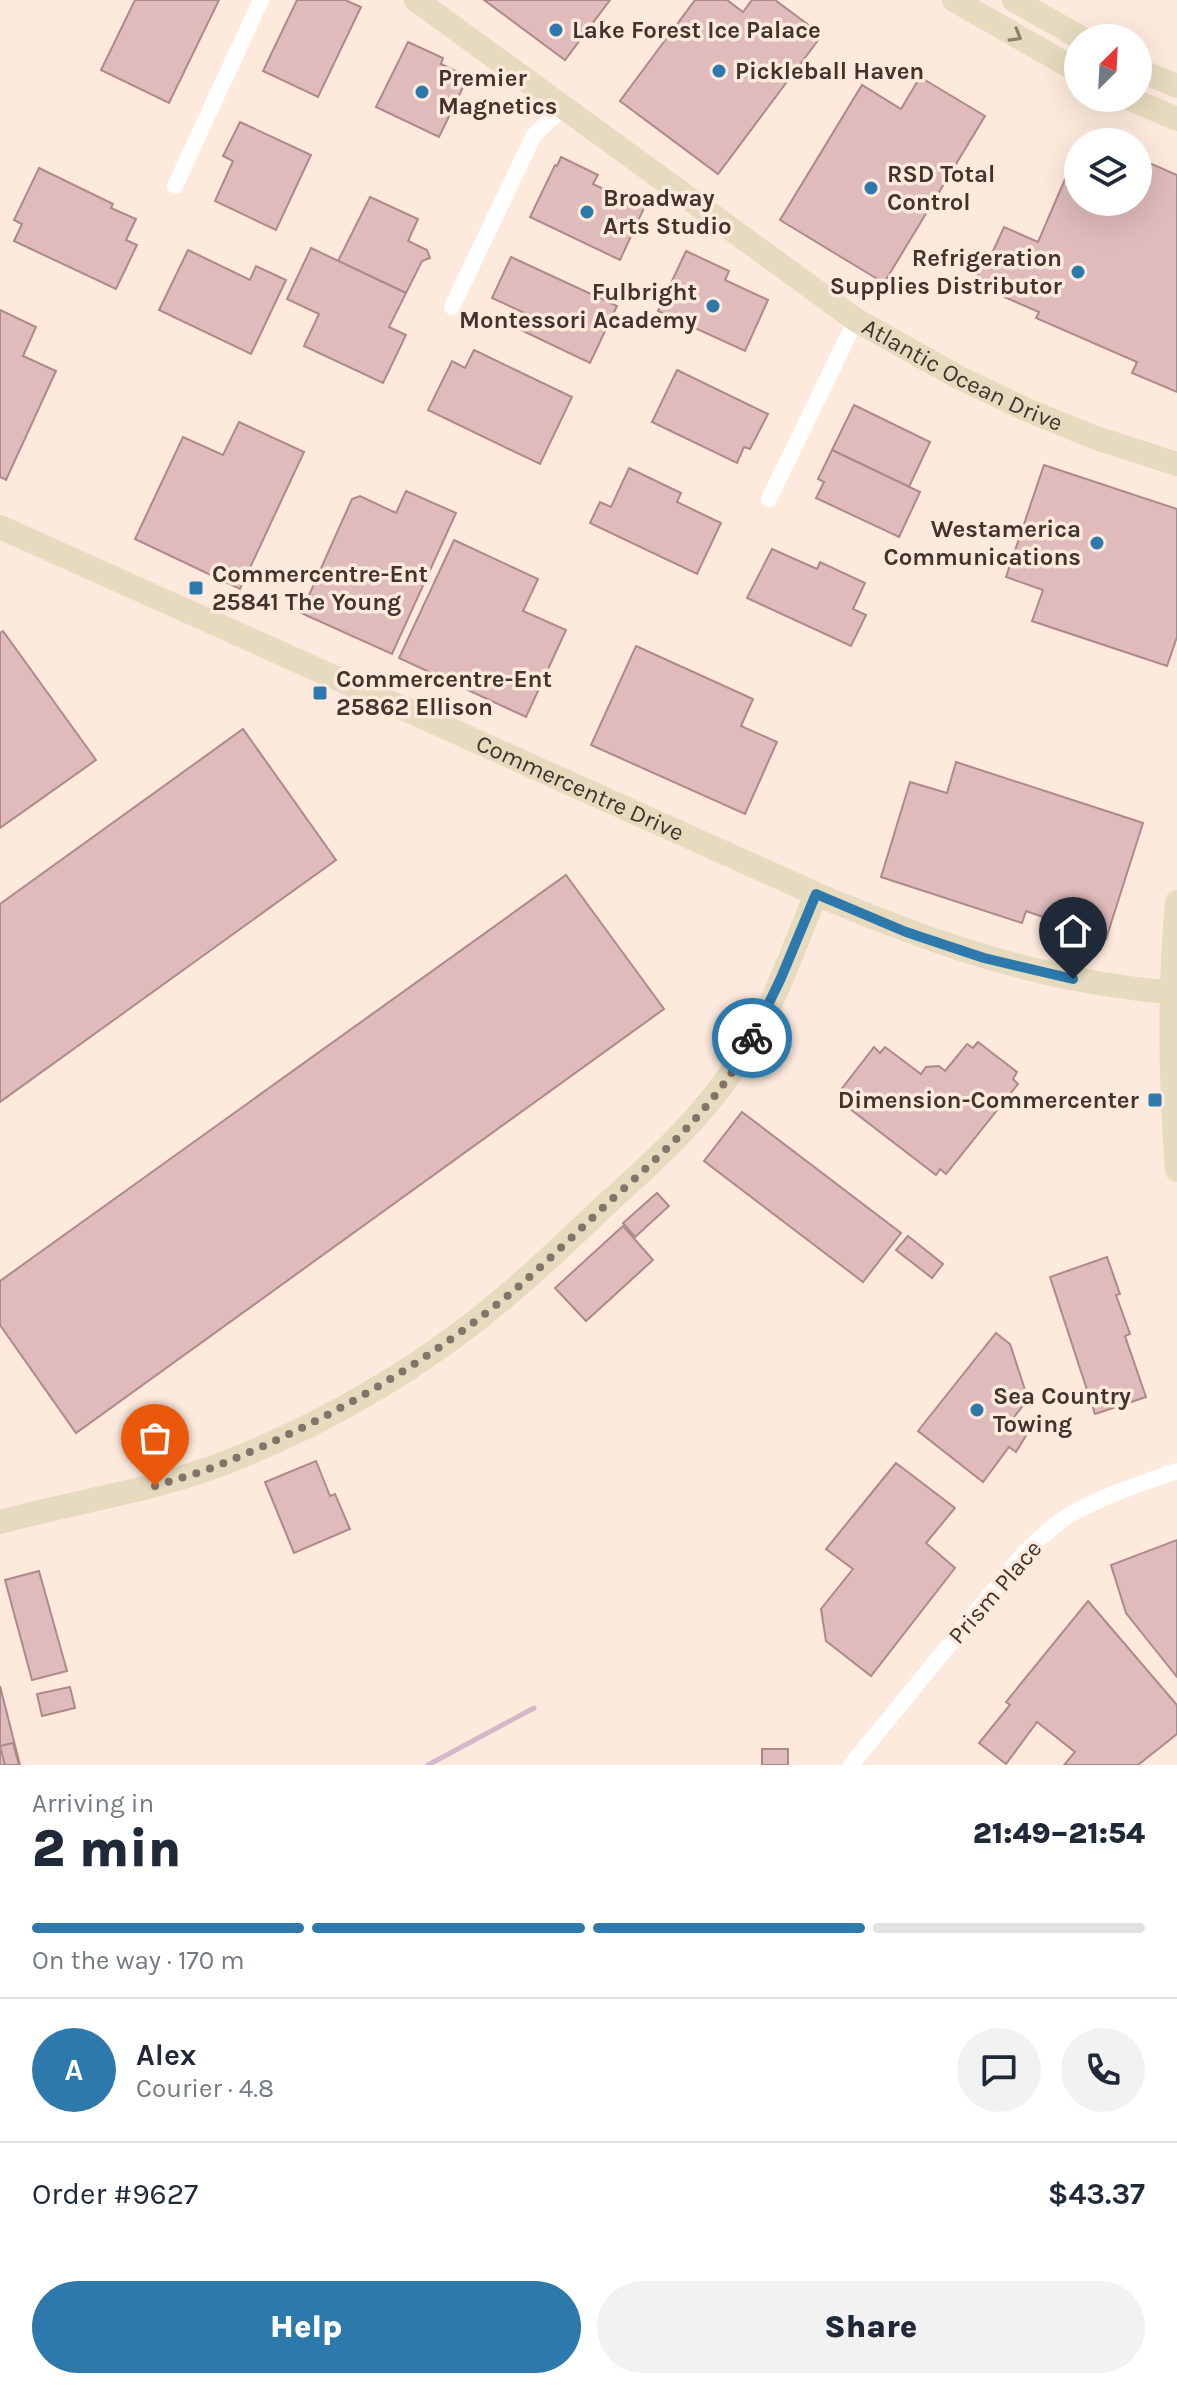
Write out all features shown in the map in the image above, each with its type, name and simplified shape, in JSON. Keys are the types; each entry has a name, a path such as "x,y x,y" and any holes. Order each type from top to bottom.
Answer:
{"street":[{"path":"175,186 261,0"},
{"name":"Atlantic Ocean Drive","path":"416,0 856,320 958,377 1027,410 1096,438 1177,464"},
{"path":"954,0 1064,63"},
{"path":"1014,0 1064,28"},
{"path":"1152,76 1177,86"},
{"path":"452,307 534,135 565,106"},
{"path":"1152,108 1177,119"},
{"path":"769,499 856,320"},
{"name":"Commercentre Drive","path":"0,527 906,932 984,958 1073,979 1140,990 1175,992"},
{"path":"0,1522 155,1486 224,1463 370,1393 511,1292 684,1133 713,1099 739,1061 765,1012 816,894"},
{"path":"1177,902 1175,992 1170,1043 1177,1170"},
{"name":"Prism Place","path":"851,1765 1024,1553 1049,1530 1071,1514 1118,1492 1177,1471"}],"building":[{"path":"135,0 219,0 169,103 101,70"},
{"path":"297,0 345,0 361,7 318,97 263,71"},
{"name":"Lake Forest Ice Palace","path":"484,0 610,0 565,60"},
{"name":"Pickleball Haven","path":"695,0 727,0 743,12 752,0 775,0 822,35 718,174 620,101"},
{"name":"Premier Magnetics","path":"408,42 443,58 441,64 468,77 439,137 376,107"},
{"name":"RSD Total Control","path":"920,77 985,116 884,283 780,220 862,85 901,109"},
{"path":"240,122 311,155 276,230 215,201 233,161 223,156"},
{"name":"Broadway Arts Studio","path":"561,157 598,175 593,184 644,208 620,260 530,217"},
{"name":"Refrigeration Supplies Distributor","path":"1152,164 1177,175 1177,392 1132,373 1137,362 1036,318 1039,312 974,284 1004,227 1038,242 1064,182 1064,216 1152,216"},
{"path":"39,168 113,204 111,208 136,219 126,240 137,245 116,289 14,241 22,224 14,220"},
{"path":"370,197 418,219 408,241 427,250 430,258 422,261 406,293 338,261"},
{"path":"311,248 406,293 389,327 406,335 383,383 304,346 319,314 287,299"},
{"path":"188,250 250,280 256,266 286,280 251,354 159,310"},
{"name":"Fulbright Montessori Academy","path":"686,251 729,271 725,280 768,300 745,351 658,311"},
{"path":"511,257 617,306 590,363 521,330 529,315 492,298"},
{"path":"0,310 36,327 23,356 56,371 6,480 0,477"},
{"path":"474,350 572,397 540,464 428,410 452,361 465,368"},
{"path":"677,370 768,414 750,449 744,447 737,463 652,422"},
{"path":"854,405 930,442 909,487 832,450"},
{"path":"239,422 304,452 240,589 135,539 183,437 223,455"},
{"path":"832,450 920,492 899,537 816,498 824,482 818,479"},
{"name":"Westamerica Communications","path":"1044,465 1177,509 1177,637 1167,666 1032,621 1043,590 1006,577"},
{"path":"629,468 681,493 677,502 721,523 697,574 590,523 600,502 611,507"},
{"path":"406,491 456,513 392,654 301,613 352,499 360,496 396,513"},
{"path":"454,540 538,579 523,611 566,630 526,717 399,658"},
{"path":"772,549 817,569 820,562 865,583 853,609 866,615 851,646 747,598"},
{"path":"3,631 96,760 0,828 0,633"},
{"path":"636,646 753,699 741,726 777,742 745,814 591,745"},
{"path":"243,729 336,860 0,1102 0,904"},
{"path":"956,762 1143,823 1106,939 1026,911 1022,923 881,877 910,782 947,793"},
{"path":"566,875 664,1009 76,1433 0,1325 0,1281"},
{"path":"978,1042 1017,1072 1013,1079 1018,1084 946,1174 940,1169 936,1175 841,1102 846,1095 840,1091 874,1047 880,1053 885,1047 921,1074 926,1067 939,1066 945,1071 967,1044 973,1048"},
{"path":"742,1112 901,1233 863,1282 704,1161"},
{"path":"657,1193 669,1206 635,1237 623,1223"},
{"path":"623,1226 653,1260 586,1321 555,1288"},
{"path":"908,1236 943,1264 932,1278 896,1250"},
{"path":"1107,1257 1130,1334 1125,1336 1146,1397 1095,1414 1050,1277"},
{"name":"Sea Country Towing","path":"996,1333 1010,1344 1028,1399 1011,1421 1027,1434 1016,1452 1009,1447 983,1482 918,1431"},
{"path":"316,1461 330,1496 335,1494 350,1529 294,1553 265,1482"},
{"path":"896,1463 955,1508 926,1543 955,1568 871,1676 826,1641 821,1609 853,1569 826,1549"},
{"path":"1177,1540 1177,1677 1126,1613 1111,1565"},
{"path":"39,1571 67,1671 32,1680 5,1580"},
{"path":"1088,1601 1177,1705 1177,1734 1138,1765 1064,1765 1075,1752 1037,1722 1006,1764 979,1743 1010,1705 1006,1702"},
{"path":"0,1686 20,1765 0,1765"},
{"path":"70,1687 75,1708 42,1716 37,1694"},
{"path":"13,1743 19,1765 5,1765 0,1746"},
{"path":"762,1749 788,1749 788,1765 762,1765"}],"waterway":[{"path":"428,1765 534,1708"}],"way so far":[{"path":"155,1486 224,1463 298,1430 370,1393 438,1347 511,1292 684,1133 713,1099 752,1038"}],"place":[{"name":"Lake Forest Ice Palace","path":"556,30"},
{"name":"Pickleball Haven","path":"719,71"},
{"name":"Premier Magnetics","path":"422,92"},
{"name":"RSD Total Control","path":"871,188"},
{"name":"Broadway Arts Studio","path":"587,212"},
{"name":"Refrigeration Supplies Distributor","path":"1078,272"},
{"name":"Fulbright Montessori Academy","path":"713,306"},
{"name":"Westamerica Communications","path":"1097,543"},
{"name":"Commercentre-Ent 25841 The Young","path":"196,588"},
{"name":"Commercentre-Ent 25862 Ellison","path":"320,693"},
{"name":"Dimension-Commercenter","path":"1155,1100"},
{"name":"Sea Country Towing","path":"977,1410"}],"route":[{"path":"752,1038 816,894 906,932 984,958 1073,979"}]}
